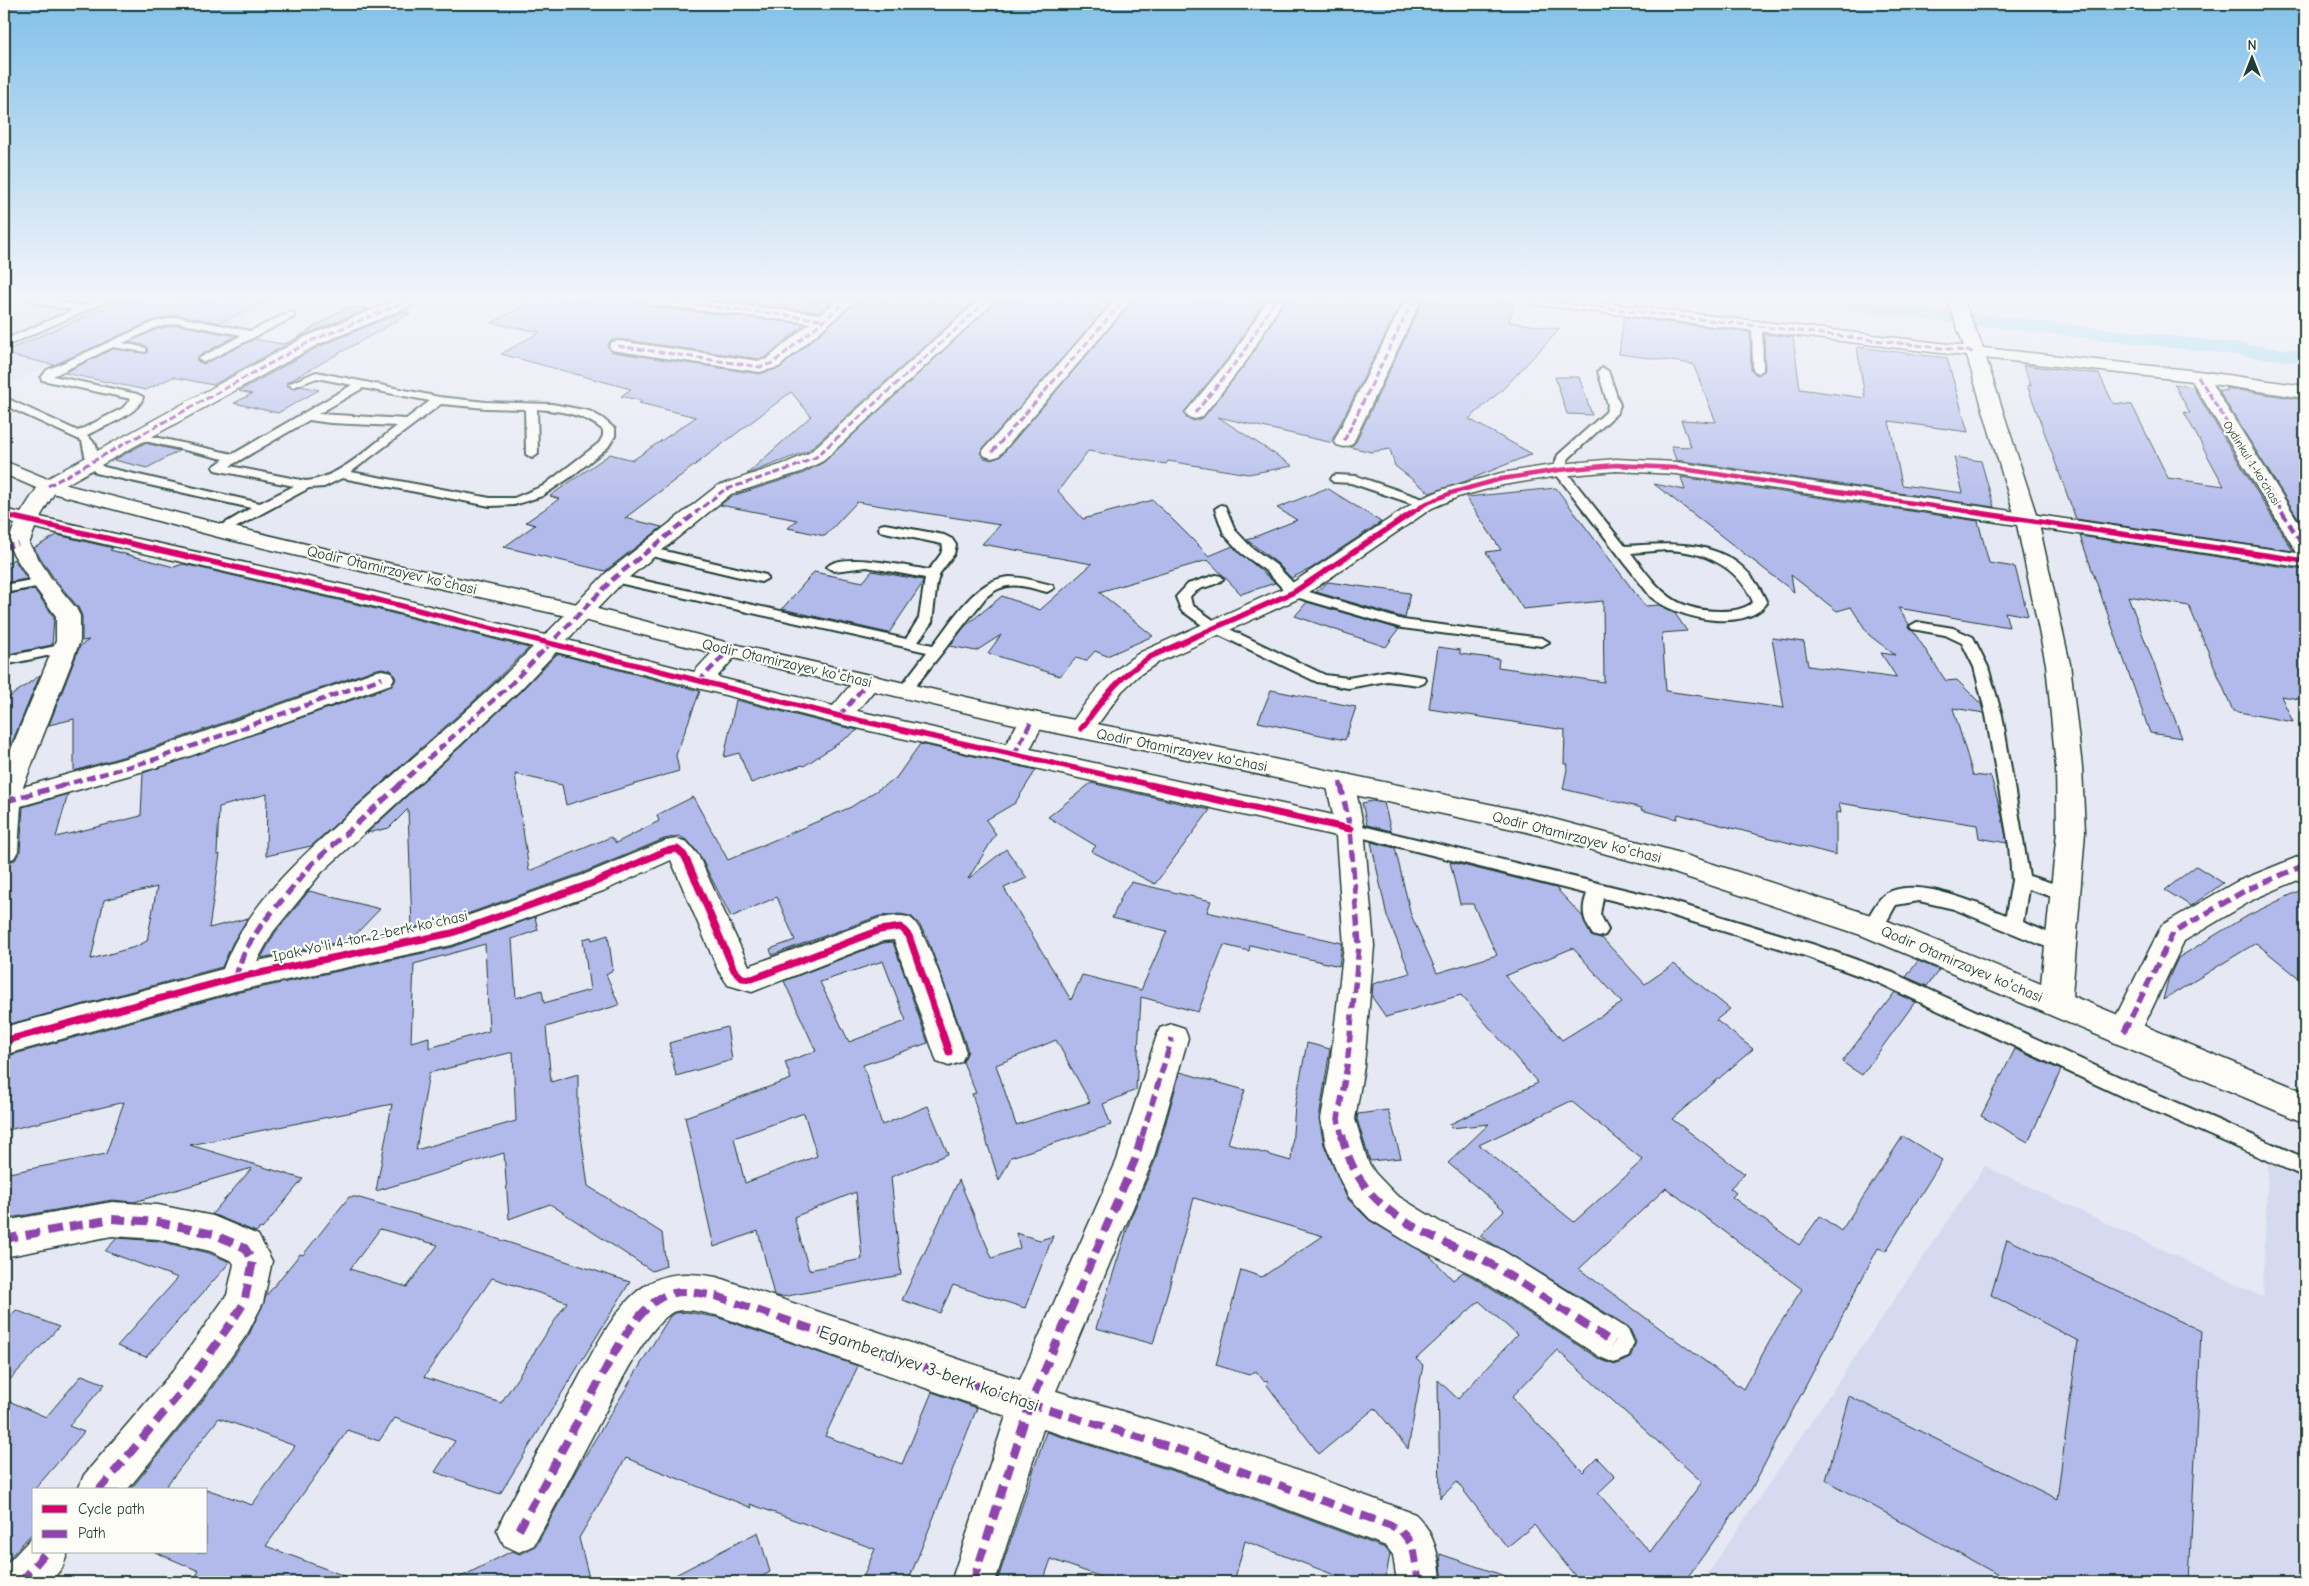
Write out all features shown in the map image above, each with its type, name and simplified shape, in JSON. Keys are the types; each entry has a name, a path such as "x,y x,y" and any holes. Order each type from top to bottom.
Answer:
{"street":[{"path":"4,851 8,789 68,641 68,616 11,545 48,486 250,374"},
{"name":"Ipak Yoʻli 4-tor 2-berk koʻchasi","path":"235,978 245,950 262,924 312,864 503,691 614,578 724,490 744,481 790,470 816,457 907,374"},
{"path":"992,452 1060,374"},
{"path":"1195,413 1226,374"},
{"path":"1344,441 1377,374"},
{"path":"1981,374 2026,520 2058,664 2069,767 2071,832 2056,1003"},
{"path":"2182,374 2305,392"},
{"name":"Oydinkul 1-ko'chasi","path":"2198,376 2305,549"},
{"path":"1081,729 1113,685 1130,670 1169,647 1294,592 1425,504 1451,494 1501,480 1559,470 1616,465 1676,468 2305,561"},
{"name":"Qodir Otamirzayev koʻchasi","path":"9,471 48,486 222,531 374,567 582,612 729,650 1032,720 1340,782 1536,825 1673,862 1872,926 2305,1108"},
{"path":"4,515 362,596 839,716 1350,828"},
{"path":"698,682 729,650"},
{"path":"6,801 156,758 382,678"},
{"path":"839,716 868,682"},
{"path":"1014,755 1032,720"},
{"path":"1340,782 1350,828 1359,946 1347,1066 1338,1119 1344,1145 1353,1169 1362,1185 1383,1207 1427,1234 1487,1262 1614,1343"},
{"name":"Ipak Yoʻli 4-tor 2-berk koʻchasi","path":"4,1042 235,978 452,933 594,884 664,851 677,849 684,855 688,863 734,970 738,976 744,979 752,979 880,930 901,927 908,936 949,1052"},
{"path":"2124,1032 2173,933 2246,890 2305,865"},
{"path":"973,1582 1030,1404 1135,1160 1172,1038"},
{"path":"4,1239 112,1219 158,1222 212,1234 245,1248 252,1261 250,1280 244,1303 233,1320 188,1384 101,1488"},
{"name":"Egamberdiyev 3-berk koʻchasi","path":"519,1530 614,1355 643,1313 660,1298 679,1292 716,1296 1030,1404 1197,1455 1400,1529 1408,1536 1413,1545 1419,1582"},
{"path":"21,1582 44,1554"}],"lane":[{"path":"50,374 46,376 48,380 137,397 136,402 127,410 78,435"},
{"path":"1605,374 1614,405 1611,414 1562,458 1559,470 1656,594 1668,604 1682,610 1702,614 1741,614 1754,610 1760,603 1756,593 1742,572 1714,555 1680,547 1623,550"},
{"path":"293,384 316,375 440,400 479,405 531,406 570,410 602,420 609,429 609,436 604,445 545,489 528,498 509,503 490,502 341,474"},
{"path":"362,384 219,467 306,485 320,484 341,474 440,400"},
{"path":"4,401 86,439 90,445 95,468 262,507"},
{"path":"531,406 532,454"},
{"path":"307,416 330,420 408,423"},
{"path":"136,436 235,458"},
{"path":"1337,479 1352,479 1425,504"},
{"path":"222,531 262,507 306,485"},
{"path":"1221,509 1228,531 1246,550 1271,568 1294,592 1402,624 1542,642"},
{"path":"885,528 947,541 950,545 950,550 932,575 926,596 928,608 926,619 908,644"},
{"path":"648,551 761,578"},
{"path":"834,567 867,563 932,575"},
{"path":"614,578 936,650"},
{"path":"1216,579 1192,586 1186,590 1183,597 1186,607 1214,627 1322,679 1348,683 1387,676 1419,680"},
{"path":"905,690 991,584 1014,580 1047,588"},
{"path":"4,589 42,582"},
{"path":"1917,626 1948,631 1968,640 1982,667 1994,715 2018,854 2021,880 2013,926"},
{"path":"4,661 65,648"},
{"path":"1350,828 1660,905 1800,947 1886,978 2132,1092 2305,1168"},
{"path":"2021,880 2066,894"},
{"path":"1598,889 1591,909 1592,920 1599,930"},
{"path":"1872,926 1890,900 1897,897 1919,894 1958,903 2062,946"}],"shaded area":[{"path":"4,374 30,374 4,386"},
{"path":"2268,1164 2305,1180 2305,1582 1702,1582 1985,1166 2263,1297"}],"building":[{"path":"69,374 233,374 213,385 173,377 146,390"},
{"path":"269,374 302,374 286,383 292,389 301,386 319,390 278,413 234,403 252,394 239,391"},
{"path":"575,374 894,374 808,451 747,474 811,416 791,392 625,518 662,527 605,571 504,547 535,525 526,522 559,499 550,496 610,454 633,460 696,417 639,403 642,401 621,396 631,389"},
{"path":"919,374 1048,374 980,453 984,458 991,460 1000,457 1071,374 1215,374 1184,412 1186,418 1194,421 1203,418 1238,374 1365,374 1332,440 1333,443 1218,417 1293,466 1248,474 1168,461 1166,464 1088,451 1058,491 1083,519 1153,500 1209,556 1233,546 1275,583 1241,594 1208,560 1099,592 1153,636 1107,656 1095,651 1086,661 1076,658 1060,676 988,653 1001,635 976,651 950,646 964,627 1002,596 1040,610 1092,564 982,544 1000,525 857,502 825,536 788,528 797,520 720,505 732,496 802,474 824,462"},
{"path":"1388,374 1517,374 1469,419 1532,454 1466,481 1430,493 1395,466 1390,449 1371,452 1350,447 1356,442"},
{"path":"1697,374 1798,374 1800,389 1865,398 1861,374 1952,374 1968,432 1889,421 1902,485 1963,493 1954,457 1981,461 1994,507 1676,460 1671,446 1691,447 1681,420 1716,422"},
{"path":"2026,374 2099,374 2113,403 2132,405 2168,478 2224,486 2184,412 2190,413 2174,384 2193,387 2293,551 2076,519 2027,385 2031,386"},
{"path":"1555,377 1579,377 1592,415 1567,414"},
{"path":"2225,388 2305,400 2305,529 2218,390 2227,391"},
{"path":"145,443 179,451 147,468 114,460"},
{"path":"1681,477 1978,521 1989,563 2015,567 2028,616 2005,612 2009,627 1898,608 1909,624 1908,627 1913,631 1946,681 1957,680 1981,704 1984,713 1953,708 1973,775 1991,777 2002,816 2007,843 1979,838 1977,825 1839,803 1841,813 1836,812 1836,855 1678,814 1677,819 1641,810 1642,808 1563,789 1568,764 1564,764 1565,730 1429,709 1438,647 1460,650 1460,654 1499,659 1498,667 1604,682 1603,601 1523,609 1486,552 1501,550 1466,497 1556,488 1645,606 1659,605 1674,612 1687,631 1662,633 1666,691 1784,708 1772,638 1804,642 1808,666 1897,678 1881,653 1895,655 1869,635 1851,607 1837,611 1791,575 1794,592 1654,484 1685,490"},
{"path":"1327,488 1381,522 1310,569 1291,578 1277,563 1247,540 1297,520 1277,508"},
{"path":"57,535 113,548 110,550 174,567 183,564 360,605 529,648 474,701 311,846 266,856 267,794 219,807 217,855 220,854 209,928 248,918 233,942 222,967 6,1025 4,1009 4,863 15,860 20,852 23,807 68,794 56,837 141,816 143,773 392,686 396,679 391,670 382,668 373,670 146,750 74,771 74,719 49,725 80,646 89,640 82,641 82,616 78,607 53,577 34,548","holes":["157,887 147,941 135,947 91,959 104,900"]},
{"path":"2080,536 2305,570 2305,700 2281,696 2293,722 2233,711 2189,606 2128,596 2182,738 2150,733"},
{"path":"14,559 27,579 4,583 4,565"},
{"path":"872,571 923,580 889,633 782,609 814,572 863,582"},
{"path":"1328,582 1410,593 1405,618 1316,592"},
{"path":"34,589 54,617 52,645 4,655 4,595"},
{"path":"1307,602 1399,629 1386,647 1295,616"},
{"path":"557,654 700,691 676,755 679,771 566,805 562,785 515,774 529,871 611,837 616,843 659,821 657,815 693,797 728,860 851,807 896,778 920,744 1036,770 1015,803 986,820 996,834 968,879 1006,849 1027,878 1004,888 1071,1000 1082,975 1141,990 1167,931 1112,918 1124,891 1131,882 1211,901 1207,912 1342,943 1339,966 1250,945 1249,951 1224,945 1198,1012 1141,997 1136,1090 1103,1104 1111,1125 1011,1157 999,1181 972,1094 976,1093 963,1062 968,1051 927,938 919,924 911,916 899,914 879,916 772,955 770,949 795,940 777,897 731,917 699,854 688,841 679,836 664,839 582,873 450,920 412,928 408,809 389,828 367,833 520,692","holes":["1056,1040 1090,1102 1016,1125 996,1065"]},
{"path":"40,675 4,762 4,701"},
{"path":"1271,690 1356,707 1345,740 1258,722"},
{"path":"736,700 858,730 804,766 802,765 751,783 739,753 724,757"},
{"path":"1091,783 1210,810 1155,884 1091,851 1096,846 1048,817"},
{"path":"1372,801 1384,803 1391,831 1367,825 1362,803"},
{"path":"1371,842 1395,848 1411,915 1437,973 1497,955 1473,904 1460,904 1450,862 1556,888 1583,917 1591,936 1602,938 1645,984 1674,964 1730,1009 1716,1020 1753,1049 1672,1119 1745,1174 1730,1188 1736,1193 1732,1197 1799,1245 1820,1216 1841,1231 1903,1136 1942,1160 1886,1251 1878,1248 1751,1490 1684,1582 1580,1582 1534,1525 1507,1547 1457,1482 1440,1498 1438,1380 1458,1399 1517,1335 1479,1301 1416,1359 1423,1365 1408,1449 1375,1408 1319,1454 1267,1385 1268,1381 1263,1380 1256,1371 1249,1375 1216,1365 1241,1270 1262,1277 1323,1236 1194,1198 1153,1344 1096,1328 1131,1217 1155,1161 1180,1072 1245,1090 1228,1143 1291,1161 1295,1105 1307,1043 1330,1049 1319,1119 1324,1145 1347,1198 1369,1220 1430,1256 1453,1280 1463,1272 1473,1277 1599,1359 1615,1365 1630,1358 1636,1342 1629,1327 1480,1236 1504,1210 1448,1163 1489,1124 1451,1128 1450,1124 1538,1083 1461,995 1386,1017 1372,997 1373,984 1410,973 1387,916","holes":["1573,948 1622,1003 1562,1040 1505,976","1571,1101 1643,1160 1574,1222 1479,1145","1666,1188 1802,1289 1776,1330 1743,1389 1579,1269","1557,1350 1702,1482 1650,1552 1598,1493 1615,1477 1597,1458 1583,1472 1512,1397"]},
{"path":"2196,866 2223,883 2191,906 2165,890"},
{"path":"2305,888 2305,983 2256,943 2163,1000 2168,980 2178,958 2243,918"},
{"path":"309,891 380,909 350,940 261,958 275,933"},
{"path":"535,917 538,930 512,939 516,998 542,990 544,1003 590,990 583,939 591,937 592,940 608,935 613,970 606,974 619,1005 546,1027 551,1082 578,1074 578,1113 588,1186 662,1233 666,1266 652,1271 550,1204 509,1219 504,1153 376,1191 392,1104 190,1145 303,1179 262,1229 260,1228 256,1232 212,1214 252,1168 134,1202 112,1200 4,1219 4,1174 106,1154 124,1102 4,1131 4,1071 11,1055 235,993 452,947","holes":["485,944 489,1031 429,1048 429,1037 411,1042 414,964","513,1052 516,1121 416,1150 429,1073"]},
{"path":"893,942 928,1043 863,1065 882,1125 928,1106 948,1154 891,1177 901,1275 782,1297 774,1295 758,1231 714,1247 685,1117 791,1079 785,1062 816,1051 784,981 883,943","holes":["883,961 906,1021 849,1042 820,982","804,1113 817,1156 745,1183 734,1138","856,1192 862,1259 809,1270 794,1217"]},
{"path":"1918,961 1939,970 1927,986 1906,977"},
{"path":"1895,992 1915,1002 1862,1075 1842,1062"},
{"path":"727,1027 732,1060 676,1076 669,1043"},
{"path":"2015,1049 2061,1070 2028,1142 1981,1116"},
{"path":"1388,1110 1401,1158 1370,1161 1357,1119 1358,1114"},
{"path":"959,1180 992,1258 1020,1248 1016,1233 1040,1240 1053,1236 1025,1308 953,1285 940,1313 902,1300"},
{"path":"349,1197 356,1197 473,1231 630,1282 500,1494 435,1472 455,1441 395,1418 379,1441 348,1430 266,1546 355,1580 355,1582 192,1582 199,1571 160,1554 208,1554 208,1490 252,1505 295,1446 219,1418 165,1488 132,1488 204,1399 249,1335 266,1296 300,1254 303,1255","holes":["380,1229 438,1245 407,1287 350,1269","492,1278 567,1302 501,1403 424,1377"]},
{"path":"117,1238 158,1241 209,1253 230,1262 146,1357 117,1346 178,1278 105,1251"},
{"path":"2007,1239 2201,1331 2189,1582 2011,1582 1826,1480 1849,1396 2057,1499 2078,1341 1991,1295"},
{"path":"16,1310 59,1327 4,1386 4,1323"},
{"path":"687,1312 716,1317 858,1366 825,1436 902,1464 932,1392 977,1408 908,1582 861,1582 875,1549 750,1504 752,1508 626,1458 579,1538 590,1582 451,1582 512,1551 520,1554 536,1546 577,1469 670,1316 676,1313"},
{"path":"82,1375 105,1384 69,1426 84,1432 36,1488 32,1488 32,1533 4,1564 4,1399 46,1417"},
{"path":"1046,1432 1196,1478 1385,1548 1390,1554 1385,1582 1353,1582 1245,1541 1234,1582 1115,1582 1051,1559 1043,1582 997,1582"},
{"path":"758,1532 770,1572 751,1582 662,1582"},
{"path":"1440,1554 1511,1578 1510,1582 1443,1582"}],"marked path":[{"path":"48,486 251,374"},
{"path":"235,978 245,950 262,924 312,864 510,685 614,578 724,490 794,467 816,457 907,374"},
{"path":"992,452 1060,374"},
{"path":"1195,413 1226,374"},
{"path":"1344,441 1377,374"},
{"path":"2198,376 2305,549"},
{"path":"4,547 18,544"},
{"path":"698,682 729,650"},
{"path":"6,801 156,759 382,678"},
{"path":"839,716 868,682"},
{"path":"1014,755 1032,720"},
{"path":"1340,782 1350,829 1359,946 1347,1066 1338,1119 1344,1145 1353,1169 1362,1185 1383,1207 1427,1234 1487,1262 1614,1343"},
{"path":"2124,1032 2173,933 2246,890 2305,865"},
{"path":"973,1582 1030,1404 1135,1160 1172,1038"},
{"path":"4,1239 112,1219 158,1222 213,1234 245,1248 253,1261 244,1303 233,1320 188,1384 101,1488"},
{"path":"519,1530 597,1385 628,1333 639,1318 660,1298 674,1293 688,1292 716,1296 1030,1404 1197,1455 1400,1529 1413,1546 1417,1560 1419,1582"},
{"path":"21,1582 44,1554"}],"cycle path":[{"path":"1081,729 1113,685 1130,670 1150,657 1294,592 1425,504 1451,493 1501,479 1559,470 1616,465 1676,468 2305,561"},
{"path":"4,515 362,596 839,716 1350,829"},
{"path":"4,1041 235,978 452,933 593,883 665,851 677,849 684,855 688,863 734,970 744,978 752,979 880,930 901,927 909,936 949,1052"}]}
